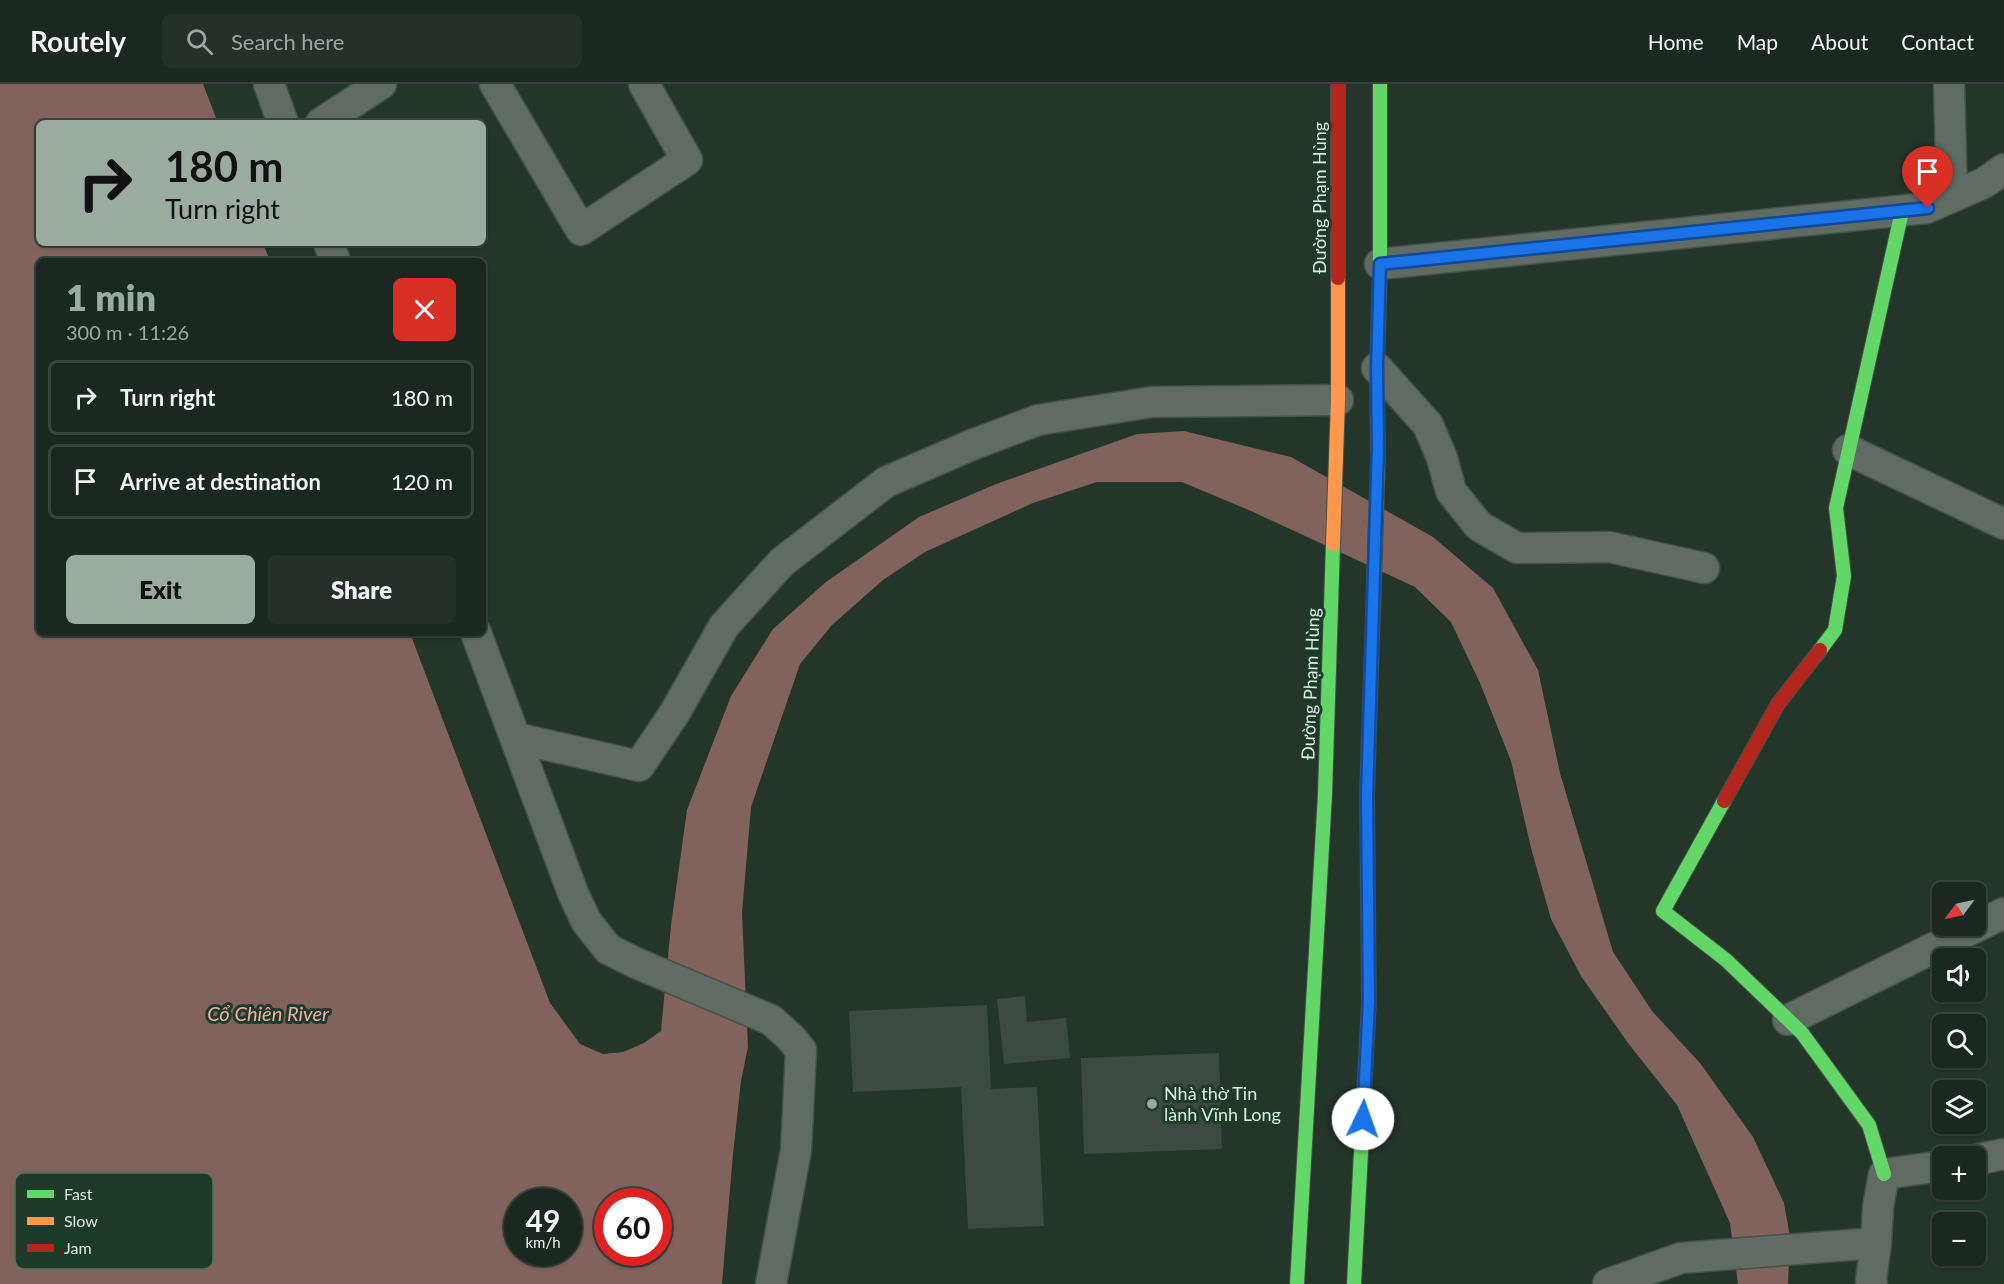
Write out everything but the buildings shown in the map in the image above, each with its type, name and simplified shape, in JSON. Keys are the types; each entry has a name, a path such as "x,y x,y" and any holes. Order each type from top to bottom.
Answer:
{"main road":[{"name":"Đường Phạm Hùng","path":"1297,1284 1325,794 1338,400 1338,84"},
{"path":"1354,1284 1369,1002 1367,795 1378,447 1380,84"},
{"path":"1884,1174 1869,1125 1802,1033 1726,960 1663,911 1778,704 1835,630 1844,576 1836,508 1902,211"}],"street":[{"path":"269,84 282,120"},
{"path":"326,120 381,84"},
{"path":"495,84 581,230 687,160 644,84"},
{"path":"1949,84 1952,197"},
{"path":"1380,264 1928,208 1984,183 2004,169"},
{"path":"1377,368 1428,425 1442,458 1451,491 1479,526 1517,548 1609,546 1704,568"},
{"path":"516,738 639,766 674,714 724,627 782,562 886,482 974,444 1038,420 1152,402 1338,400"},
{"path":"1848,450 2004,524"},
{"path":"477,636 573,893 586,921 608,949 771,1020 801,1050 796,1150 771,1284"},
{"path":"1788,1020 2004,913"},
{"path":"1986,1158 2004,1154"},
{"path":"1872,1284 1878,1207 1884,1174 1932,1167"},
{"path":"1608,1284 1681,1258 1876,1243"}],"water":[{"name":"Cổ Chiên River","path":"0,84 203,84 217,120 36,120 36,246 264,246 269,258 36,258 36,636 411,636 550,1003 580,1044 603,1054 623,1052 644,1043 661,1031 671,925 687,810 731,696 773,629 826,582 919,517 996,484 1137,434 1184,431 1291,457 1433,537 1493,588 1538,670 1560,773 1613,952 1652,1011 1700,1063 1753,1137 1784,1203 1790,1237 1788,1284 1738,1284 1730,1223 1677,1105 1628,1043 1581,976 1551,919 1531,848 1511,761 1480,683 1451,622 1415,587 1251,511 1182,482 1097,482 1033,503 925,552 883,580 832,625 800,664 751,807 742,913 748,1047 741,1081 722,1284 0,1284"}],"traffic: fast":[{"path":"1380,84 1380,269"},
{"path":"1820,650 1835,630 1844,576 1836,508 1902,211"},
{"path":"1354,1284 1369,1002 1367,795 1378,460"},
{"path":"1297,1284 1325,794 1333,544"},
{"path":"1724,801 1663,911 1726,960 1802,1033 1869,1125 1884,1174"}],"traffic: slow":[{"path":"1378,460 1377,368 1380,269"},
{"path":"1333,544 1338,400 1338,278"}],"traffic: jam":[{"path":"1338,84 1338,278"},
{"path":"1724,801 1778,704 1820,650"}],"place":[{"name":"Nhà thờ Tin lành Vĩnh Long","path":"1152,1104"}],"route":[{"path":"1363,1119 1369,1002 1367,795 1378,447 1377,368 1380,264 1928,208"}]}
